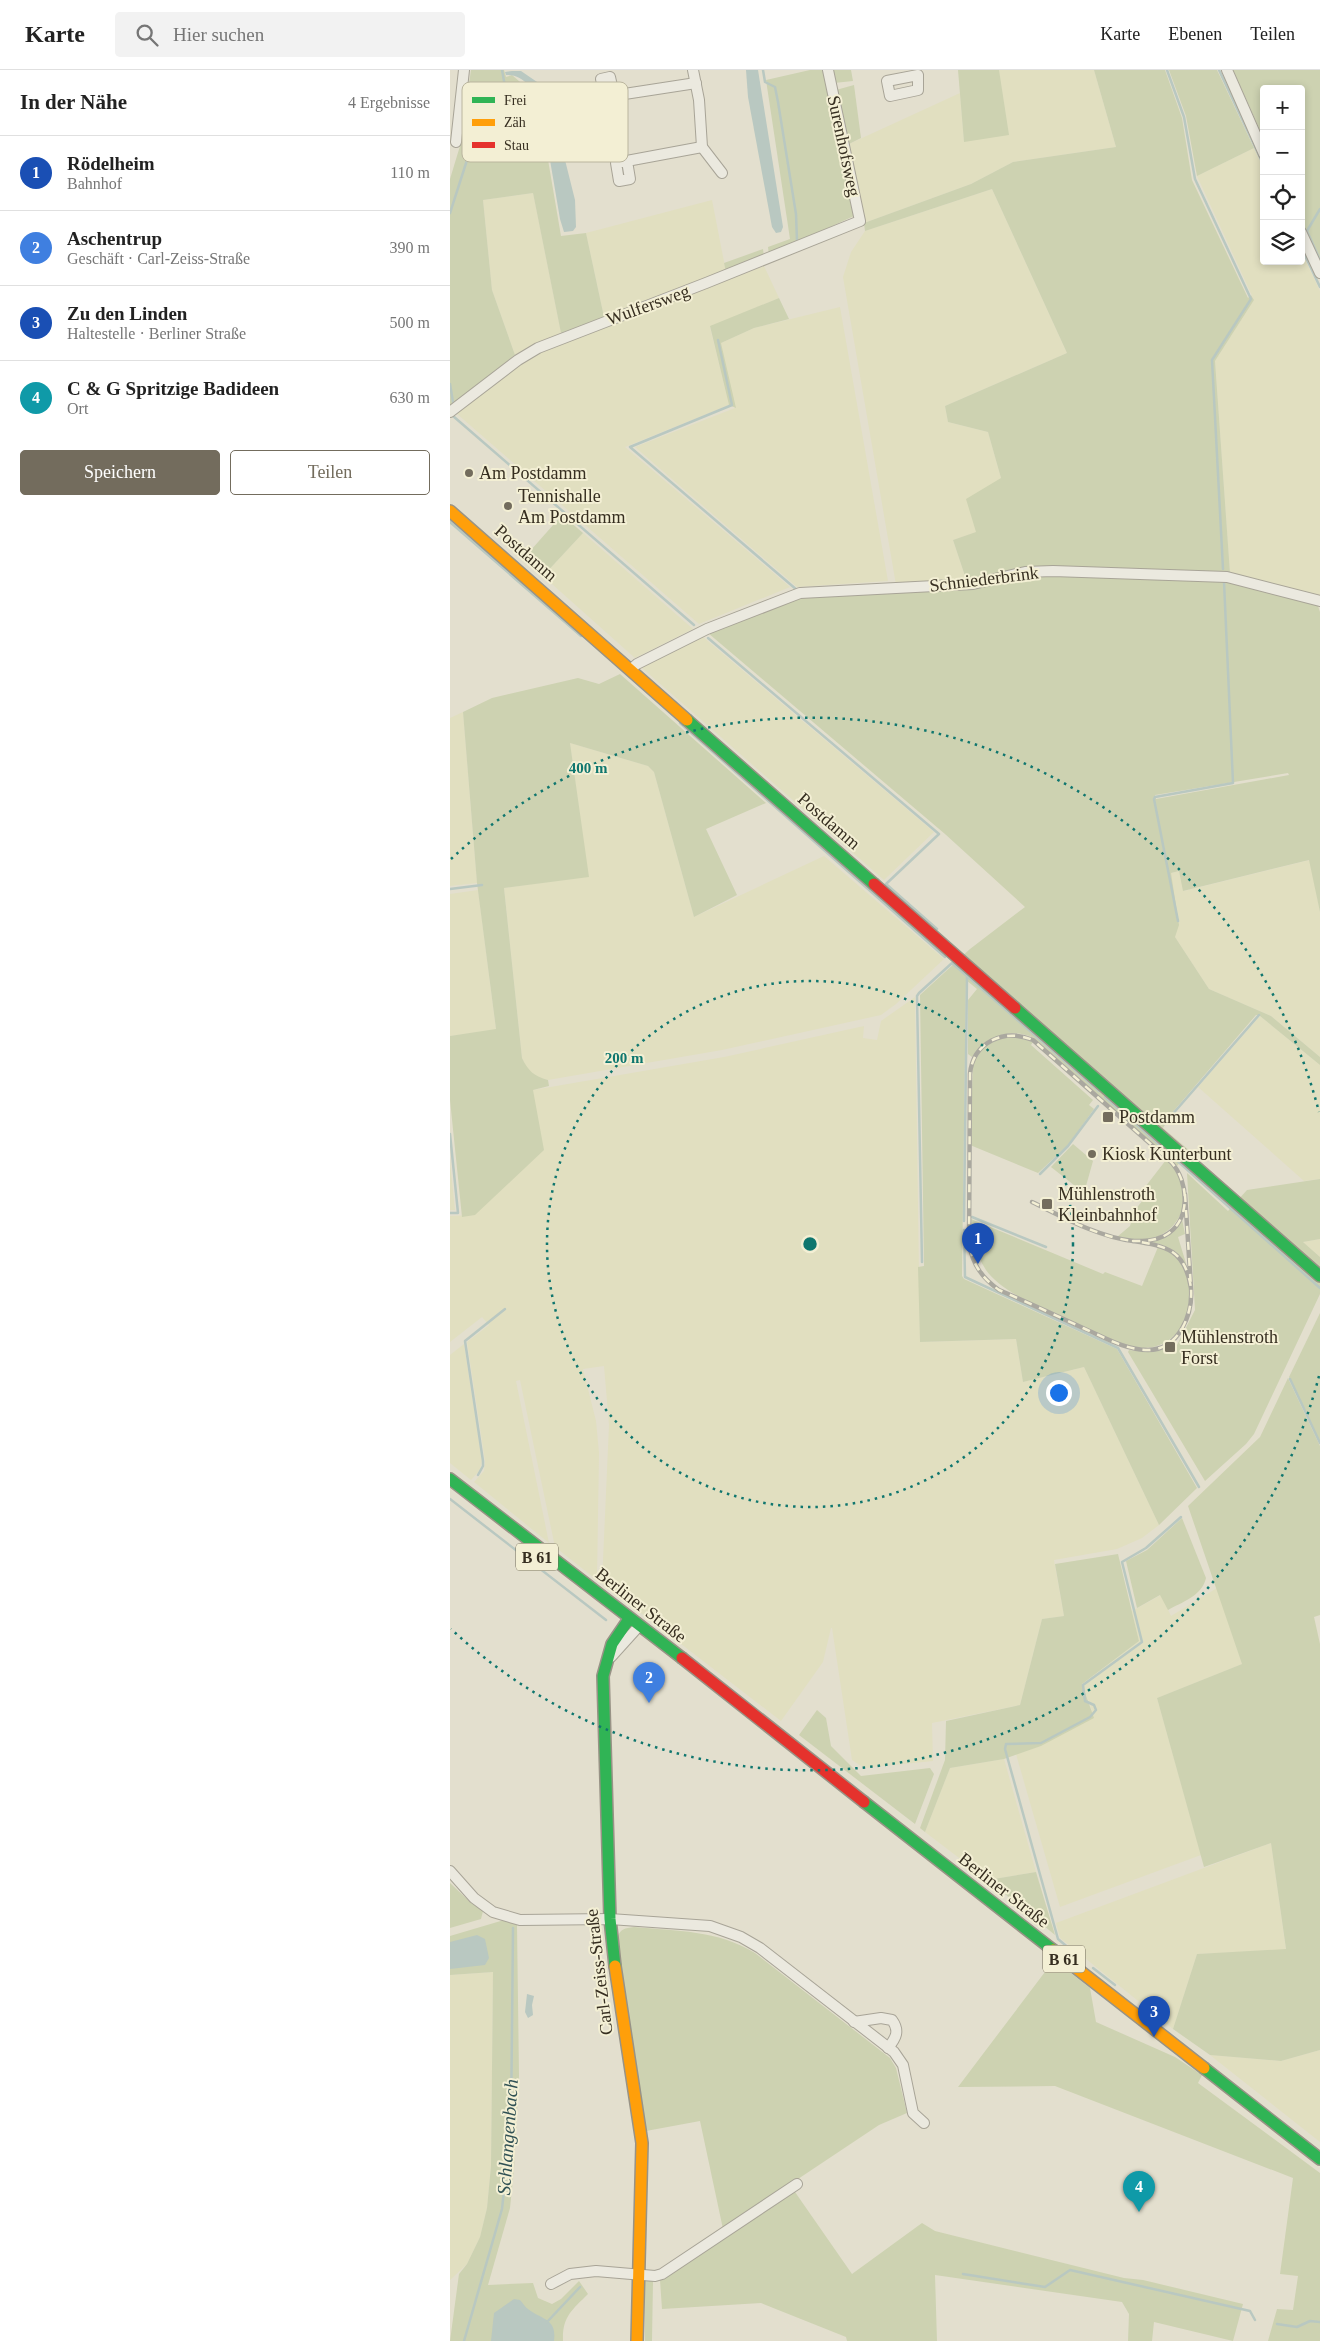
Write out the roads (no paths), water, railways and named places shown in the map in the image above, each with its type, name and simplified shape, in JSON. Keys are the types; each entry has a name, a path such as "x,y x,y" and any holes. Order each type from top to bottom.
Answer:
{"street":[{"path":"693,70 702,127 702,147 722,172"},
{"name":"Surenhofsweg","path":"828,70 860,221"},
{"path":"1227,70 1260,145"},
{"path":"628,95 696,83"},
{"path":"456,142 462,88"},
{"path":"628,161 702,147"},
{"name":"Wulfersweg","path":"450,412 518,360 538,348 750,266 860,221"},
{"path":"1305,241 1320,273"},
{"name":"Postdamm","path":"450,511 1320,1276"},
{"name":"Schniederbrink","path":"631,669 637,664 707,629 800,593 973,584 1025,572 1052,571 1227,577 1320,601"},
{"name":"Berliner Straße","path":"450,1479 632,1626"},
{"name":"Berliner Straße","path":"450,1489 798,1748 809,1759 1320,2159"},
{"name":"Carl-Zeiss-Straße","path":"632,1626 612,1644 606,1664 603,1685 610,1919 617,1989 642,2143 637,2341"},
{"path":"450,1872 474,1898 493,1912 520,1920 610,1919 710,1926 745,1938 894,2052 902,2066 914,2113 924,2123"},
{"path":"854,2022 881,2018 892,2020 896,2026 896,2037 888,2048"},
{"path":"551,2284 570,2274 596,2272 662,2274 796,2184"}],"waterway":[{"path":"502,70 504,82"},
{"path":"763,70 765,82 775,87 778,102 796,214 797,241"},
{"path":"1167,70 1184,117 1195,179 1251,299 1212,360 1223,569"},
{"path":"1219,70 1260,157"},
{"path":"450,213 466,162"},
{"path":"1320,209 1307,231 1320,260"},
{"path":"1305,255 1320,287"},
{"path":"718,340 732,405 630,447 797,590"},
{"path":"450,384 453,402"},
{"path":"453,416 694,625"},
{"path":"450,522 581,636"},
{"path":"1178,921 1154,799 1155,797 1233,783 1224,582"},
{"path":"708,638 939,834 886,884 937,929"},
{"path":"680,723 945,957"},
{"path":"450,889 482,885"},
{"path":"922,1262 917,996 919,993 952,963 1099,1091"},
{"path":"964,1221 967,977"},
{"path":"1164,1124 1259,1015"},
{"path":"1105,1097 1162,1147"},
{"path":"1040,1174 1068,1146 1098,1106"},
{"path":"450,1134 458,1213 450,1213"},
{"path":"1173,1157 1320,1288"},
{"path":"972,1217 1046,1247"},
{"path":"964,1230 965,1277 1118,1348 1199,1487"},
{"path":"478,1475 483,1466 483,1461 465,1341 505,1309"},
{"path":"1290,1379 1320,1443"},
{"path":"450,1499 606,1620"},
{"path":"1083,1960 1058,1939 1005,1749 1006,1744 1041,1743 1090,1717 1096,1710 1094,1705 1085,1701 1083,1685 1142,1642 1122,1562 1146,1548 1181,1517"},
{"name":"Schlangenbach","path":"464,2341 502,2209 511,2125 513,1928"},
{"path":"1093,1968 1115,1985"},
{"path":"963,2274 1045,2287 1070,2270 1250,2311 1255,2320"},
{"name":"Schlangenbach","path":"547,2322 580,2287"},
{"path":"1277,2324 1297,2327 1310,2321 1320,2322"}],"railway":[{"path":"1185,1194 1191,1288 1191,1298 1182,1329 1168,1344 1148,1350 1131,1348 999,1290 979,1270 969,1244 970,1074 972,1063 977,1054 992,1040 1001,1037 1022,1037 1033,1040 1171,1162 1177,1170 1184,1190 1185,1201 1179,1221 1173,1230 1160,1238 1133,1241 1156,1245 1172,1252 1184,1265 1191,1288"},
{"path":"1032,1202 1094,1231 1133,1241"}],"place":[{"name":"Am Postdamm","path":"469,473"},
{"name":"Tennishalle Am Postdamm","path":"508,506"},
{"name":"Postdamm","path":"1108,1117"},
{"name":"Kiosk Kunterbunt","path":"1092,1154"},
{"name":"Mühlenstroth Kleinbahnhof","path":"1047,1204"},
{"name":"Rödelheim","path":"978,1264"},
{"name":"Mühlenstroth Forst","path":"1170,1347"},
{"name":"Aschentrup","path":"649,1703"},
{"name":"Zu den Linden","path":"1154,2037"},
{"name":"C & G Spritzige Badideen","path":"1139,2212"}]}
